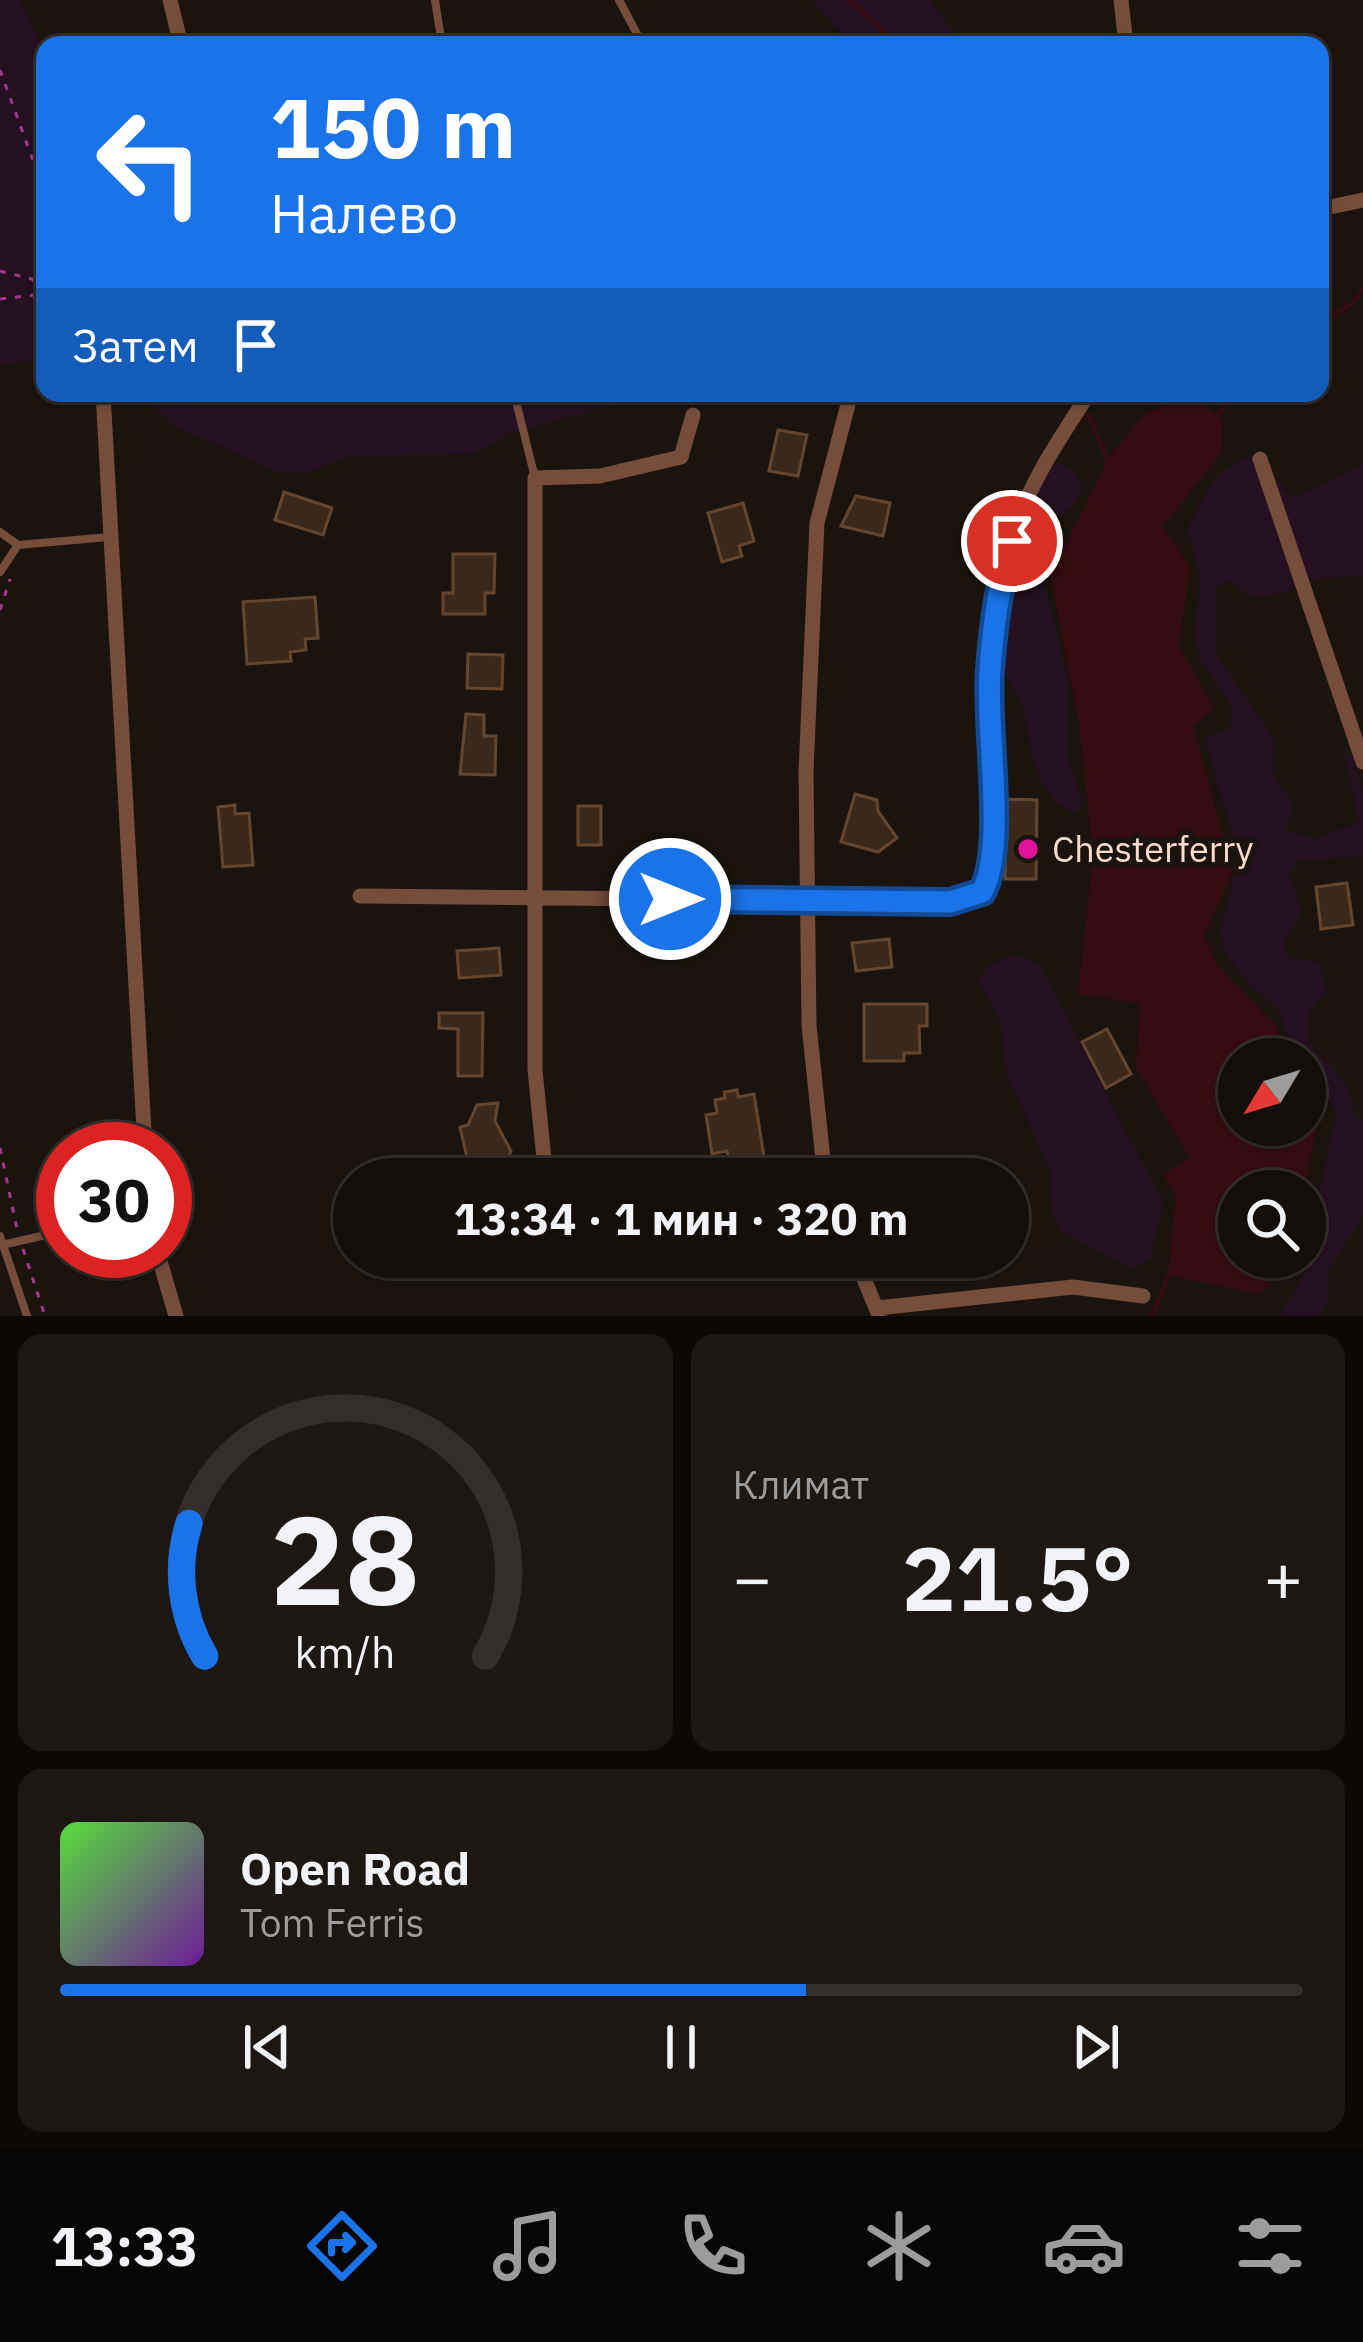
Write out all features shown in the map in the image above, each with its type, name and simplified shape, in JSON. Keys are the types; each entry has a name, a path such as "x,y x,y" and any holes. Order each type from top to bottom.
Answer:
{"street":[{"path":"170,0 179,36"},
{"path":"1121,0 1125,36"},
{"path":"1329,207 1363,200"},
{"path":"104,402 144,1122"},
{"path":"823,1158 809,1025 806,771 817,523 849,402"},
{"path":"360,896 950,902 982,892 991,876 989,671 1003,571 1022,510 1083,402"},
{"path":"544,1158 535,1070 535,478 600,476 680,457 694,416"},
{"path":"1260,459 1355,715 1363,762"},
{"path":"165,1278 176,1316"},
{"path":"864,1278 878,1312 1073,1287 1143,1296"}],"lane":[{"path":"435,0 441,36"},
{"path":"619,0 638,36"},
{"path":"516,402 535,478"},
{"path":"0,532 18,545 111,537"},
{"path":"0,572 18,545"},
{"path":"27,1316 1,1240 36,1235"}],"path":[{"path":"0,70 36,168"},
{"path":"0,271 36,283"},
{"path":"0,299 36,294"},
{"path":"0,610 13,582"}],"shaded area":[{"path":"0,0 20,0 38,36 36,360 0,365"},
{"path":"812,0 930,0 956,36 845,36"},
{"path":"149,402 625,402 512,432 472,454 349,456 307,473 277,472 173,425"},
{"path":"1173,402 1200,402 1222,419 1222,452 1163,526 1190,567 1179,645 1214,709 1193,726 1233,871 1204,936 1218,966 1278,1027 1279,1038 1218,1038 1218,1146 1313,1146 1308,1170 1218,1170 1218,1278 1274,1278 1260,1294 1168,1275 1176,1196 1163,1175 1189,1157 1136,1068 1140,1003 1078,994 1093,856 1079,723 1050,574 1108,458 1145,414"},
{"path":"1253,455 1294,498 1363,464 1363,576 1296,580 1289,592 1254,597 1228,581 1216,588 1216,654 1274,739 1273,775 1293,804 1286,831 1315,839 1359,822 1345,756 1352,755 1363,794 1363,856 1296,861 1288,872 1302,910 1284,944 1290,958 1319,962 1327,991 1309,1012 1308,1038 1288,1038 1278,1008 1250,985 1225,952 1220,933 1239,855 1205,740 1230,728 1232,707 1200,659 1195,638 1200,578 1188,527 1221,474"},
{"path":"1055,463 1078,476 1081,484 1075,502 1050,525 1041,568 1068,682 1067,756 1083,805 1074,814 1042,782 1022,703 1002,659 1003,610 1012,556 1030,505"},
{"path":"1015,954 1040,966 1163,1203 1151,1258 1133,1269 1061,1231 1052,1213 1050,1169 1007,1075 1000,1018 978,981 990,965"},
{"path":"1326,1062 1349,1088 1354,1116 1363,1121 1363,1216 1328,1271 1327,1304 1318,1316 1280,1316 1303,1278 1326,1278 1329,1234 1324,1170 1338,1111 1326,1098"}],"building":[{"path":"778,430 807,435 798,476 769,471"},
{"path":"284,492 332,508 323,535 275,520"},
{"path":"856,496 890,503 883,536 841,526"},
{"path":"743,503 754,541 739,546 742,556 722,562 708,513"},
{"path":"453,554 495,554 494,593 485,593 485,614 443,614 443,593 453,593"},
{"path":"315,597 318,638 305,639 306,650 290,652 291,661 247,664 243,602"},
{"path":"468,654 503,655 502,689 467,688"},
{"path":"466,714 484,715 484,736 496,736 495,775 460,774"},
{"path":"855,794 877,800 878,811 897,838 878,852 841,842"},
{"path":"1006,799 1037,800 1036,879 1005,879"},
{"path":"235,805 235,814 249,813 253,865 223,867 218,807"},
{"path":"578,806 601,806 601,845 578,845"},
{"path":"1347,883 1353,925 1321,929 1316,887"},
{"path":"889,939 892,967 856,971 852,943"},
{"path":"499,948 501,975 459,978 457,951"},
{"path":"864,1004 927,1004 927,1026 919,1026 920,1053 904,1053 904,1061 864,1061"},
{"path":"439,1013 483,1013 482,1076 458,1076 458,1029 439,1028"},
{"path":"1107,1029 1131,1074 1106,1088 1082,1042"},
{"path":"737,1090 738,1097 754,1094 764,1158 728,1158 727,1151 712,1154 706,1115 717,1113 715,1100 725,1098 724,1092"},
{"path":"498,1103 495,1121 511,1151 508,1158 467,1158 460,1127 468,1125 477,1105"}],"waterway":[{"path":"849,0 890,36"},
{"path":"1329,317 1352,304 1363,289"},
{"path":"1214,420 1229,402"},
{"path":"1088,414 1109,464"},
{"path":"1152,1316 1169,1275"}],"place":[{"name":"Chesterferry","path":"1028,849"}],"route":[{"path":"670,899 950,902 982,892 991,876 989,671 1003,571 1012,541"}]}
